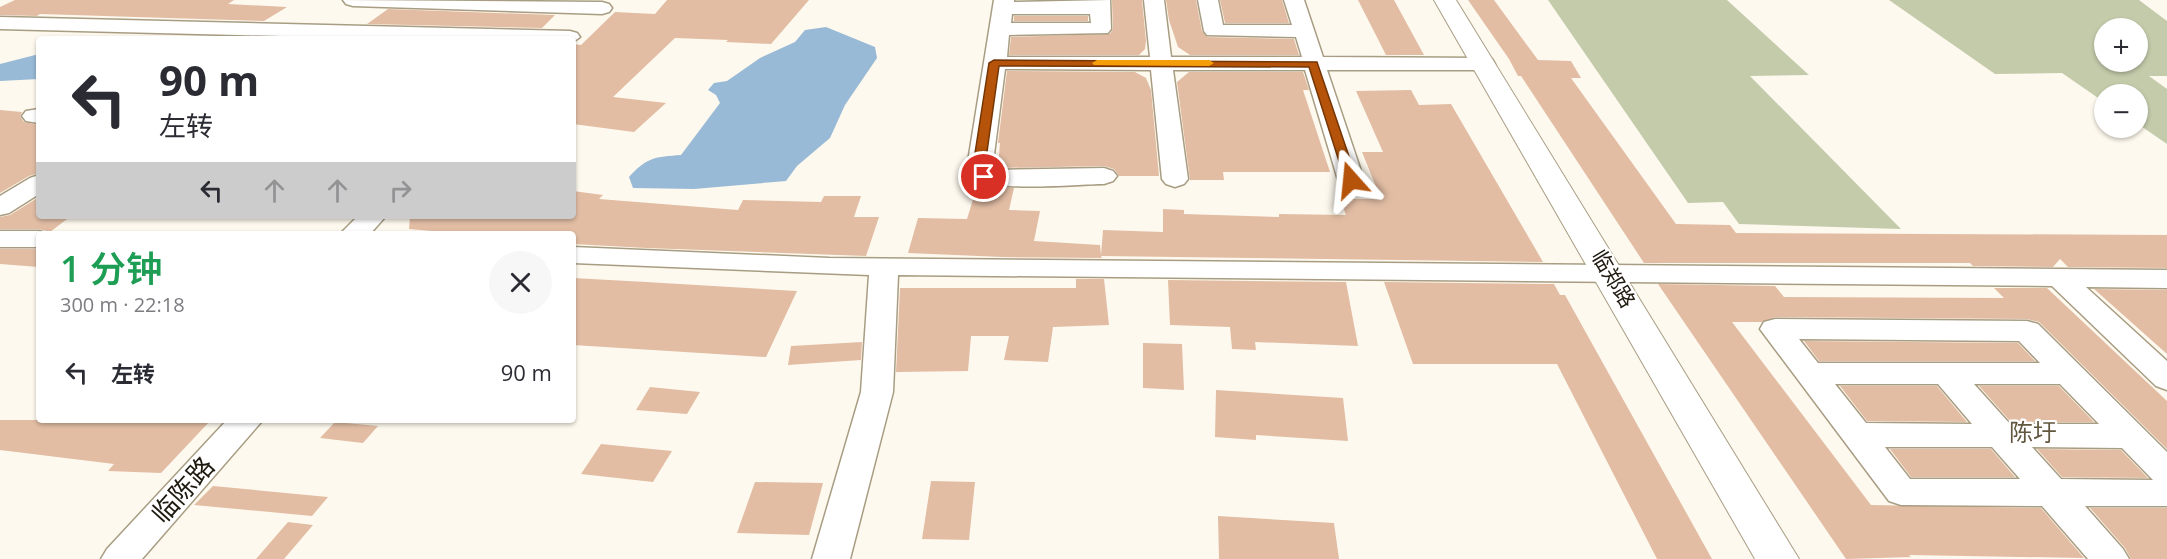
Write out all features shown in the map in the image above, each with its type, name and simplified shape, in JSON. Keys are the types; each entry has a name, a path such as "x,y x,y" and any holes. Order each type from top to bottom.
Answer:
{"main road":[{"name":"临郑路","path":"1445,0 1611,275 1777,559"}],"street":[{"path":"353,0 607,4"},
{"path":"1154,0 1175,179"},
{"path":"572,36 607,4"},
{"path":"1100,4 1101,29 1002,12 979,174 984,177 999,178 1104,176"},
{"path":"1209,6 1214,30 1298,14 1351,180"},
{"path":"0,23 282,35 378,36"},
{"path":"994,63 1484,64"},
{"path":"0,207 36,185"},
{"path":"357,231 371,219"},
{"path":"0,238 36,239"},
{"path":"576,255 884,267 2167,279"},
{"path":"831,559 877,392 884,267"},
{"path":"2060,278 2167,379"},
{"path":"2167,473 2027,331 1774,329 1901,492 2167,493"},
{"path":"1809,374 2068,373"},
{"path":"1947,374 2110,559"},
{"name":"临陈路","path":"120,559 243,423"},
{"path":"1856,435 2130,436"}],"green space":[{"path":"1548,0 1727,0 1809,75 1750,76 1901,229 1739,224 1723,202 1688,203"},
{"path":"1889,0 2139,0 2167,21 2167,76 2149,76 2167,89 2167,144 2148,131 2148,84 2094,84 2094,95 2062,73 1995,74"}],"water":[{"path":"826,27 875,47 877,58 845,105 830,138 797,166 786,181 694,189 633,188 629,177 641,165 652,159 681,155 720,103 716,95 708,90 714,83 727,81 760,58 795,42 805,30"},
{"path":"36,55 36,79 0,81 0,64"}],"building":[{"path":"15,0 234,0 228,4 287,7 264,21 40,14 37,16 0,15 0,7"},
{"path":"667,0 809,0 771,44 675,38 613,97 666,103 634,132 576,124 576,44 581,45 615,12 655,14"},
{"path":"1112,0 1142,0 1146,41 1145,49 1139,55 1009,55 1011,37 1110,34 1113,29"},
{"path":"1166,0 1196,0 1202,31 1207,37 1294,39 1299,55 1190,55 1178,47 1169,20"},
{"path":"1220,0 1282,0 1289,23 1225,23"},
{"path":"1358,0 1394,0 1424,55 1386,55"},
{"path":"1468,0 1494,0 1538,60 1571,61 1581,78 1571,78 1676,224 1730,225 1736,233 2167,235 2167,268 2068,267 2060,259 2053,267 1973,266 1970,263 1644,263"},
{"path":"388,9 555,15 542,28 367,24"},
{"path":"1014,16 1088,16 1088,21 1014,21"},
{"path":"1007,71 1135,72 1146,78 1151,90 1159,176 1119,176 1114,169 1104,166 998,168 1000,143 998,143"},
{"path":"1189,72 1303,72 1309,90 1303,90 1330,172 1223,172 1224,180 1190,180 1177,82"},
{"path":"1411,90 1419,105 1451,104 1543,262 1101,256 1102,258 1002,257 908,253 918,218 967,219 974,196 994,197 996,187 1014,188 1009,210 1040,211 1034,241 1100,245 1101,255 1103,230 1163,232 1163,209 1184,210 1184,214 1279,217 1279,214 1346,215 1340,199 1381,199 1362,152 1383,152 1356,91"},
{"path":"0,110 22,112 20,116 24,122 36,124 36,174 0,193"},
{"path":"576,191 603,195 599,199 738,210 743,200 821,202 824,196 861,196 854,217 879,217 866,256 576,244 576,231 409,229 410,219 576,219"},
{"path":"36,199 36,219 67,219 51,231 0,229 0,217 10,215"},
{"path":"0,249 36,249 36,267 0,264"},
{"path":"576,278 797,291 766,357 576,345"},
{"path":"1076,279 1104,279 1109,325 1053,327 1048,362 1004,360 1009,336 971,336 968,371 896,372 900,288 1076,288"},
{"path":"1168,280 1346,282 1358,346 1255,342 1256,350 1232,349 1230,327 1170,325"},
{"path":"1384,282 1554,284 1560,295 1565,295 1712,559 1657,559 1557,364 1413,364"},
{"path":"1658,284 1775,286 1784,297 2004,298 1994,288 2047,288 2167,401 2167,449 2039,322 2027,319 1775,317 1762,322 1732,322 1871,505 2041,508 2084,558 1909,555 1911,557 1846,559"},
{"path":"2094,289 2167,290 2167,354"},
{"path":"1804,341 2018,343 2035,361 1819,361"},
{"path":"862,342 861,360 788,365 791,346"},
{"path":"1143,343 1182,344 1184,390 1143,388"},
{"path":"1840,386 1937,386 1967,422 1867,421"},
{"path":"1979,386 2059,386 2094,422 2011,422"},
{"path":"650,387 700,392 687,414 636,410"},
{"path":"1216,390 1343,398 1348,441 1256,435 1256,440 1215,437"},
{"path":"0,420 36,420 36,423 208,423 161,473 108,471 114,464 0,450"},
{"path":"334,423 378,426 363,443 320,438"},
{"path":"601,444 672,451 653,482 581,474"},
{"path":"1890,449 1991,449 2015,477 1911,477"},
{"path":"2037,449 2121,450 2148,478 2062,477"},
{"path":"931,481 975,482 969,540 922,539"},
{"path":"755,482 823,483 809,535 737,533"},
{"path":"213,486 328,497 312,516 194,505"},
{"path":"2090,508 2167,508 2167,559 2131,559 2125,548"},
{"path":"1218,516 1334,523 1339,559 1219,559"},
{"path":"288,522 313,525 284,559 256,559"}],"slow traffic":[{"path":"1097,63 1209,63"}],"district":[{"name":"陈圩","path":"2033,433"}],"route":[{"path":"984,177 979,174 979,166 994,63 1314,64 1351,180"}]}
